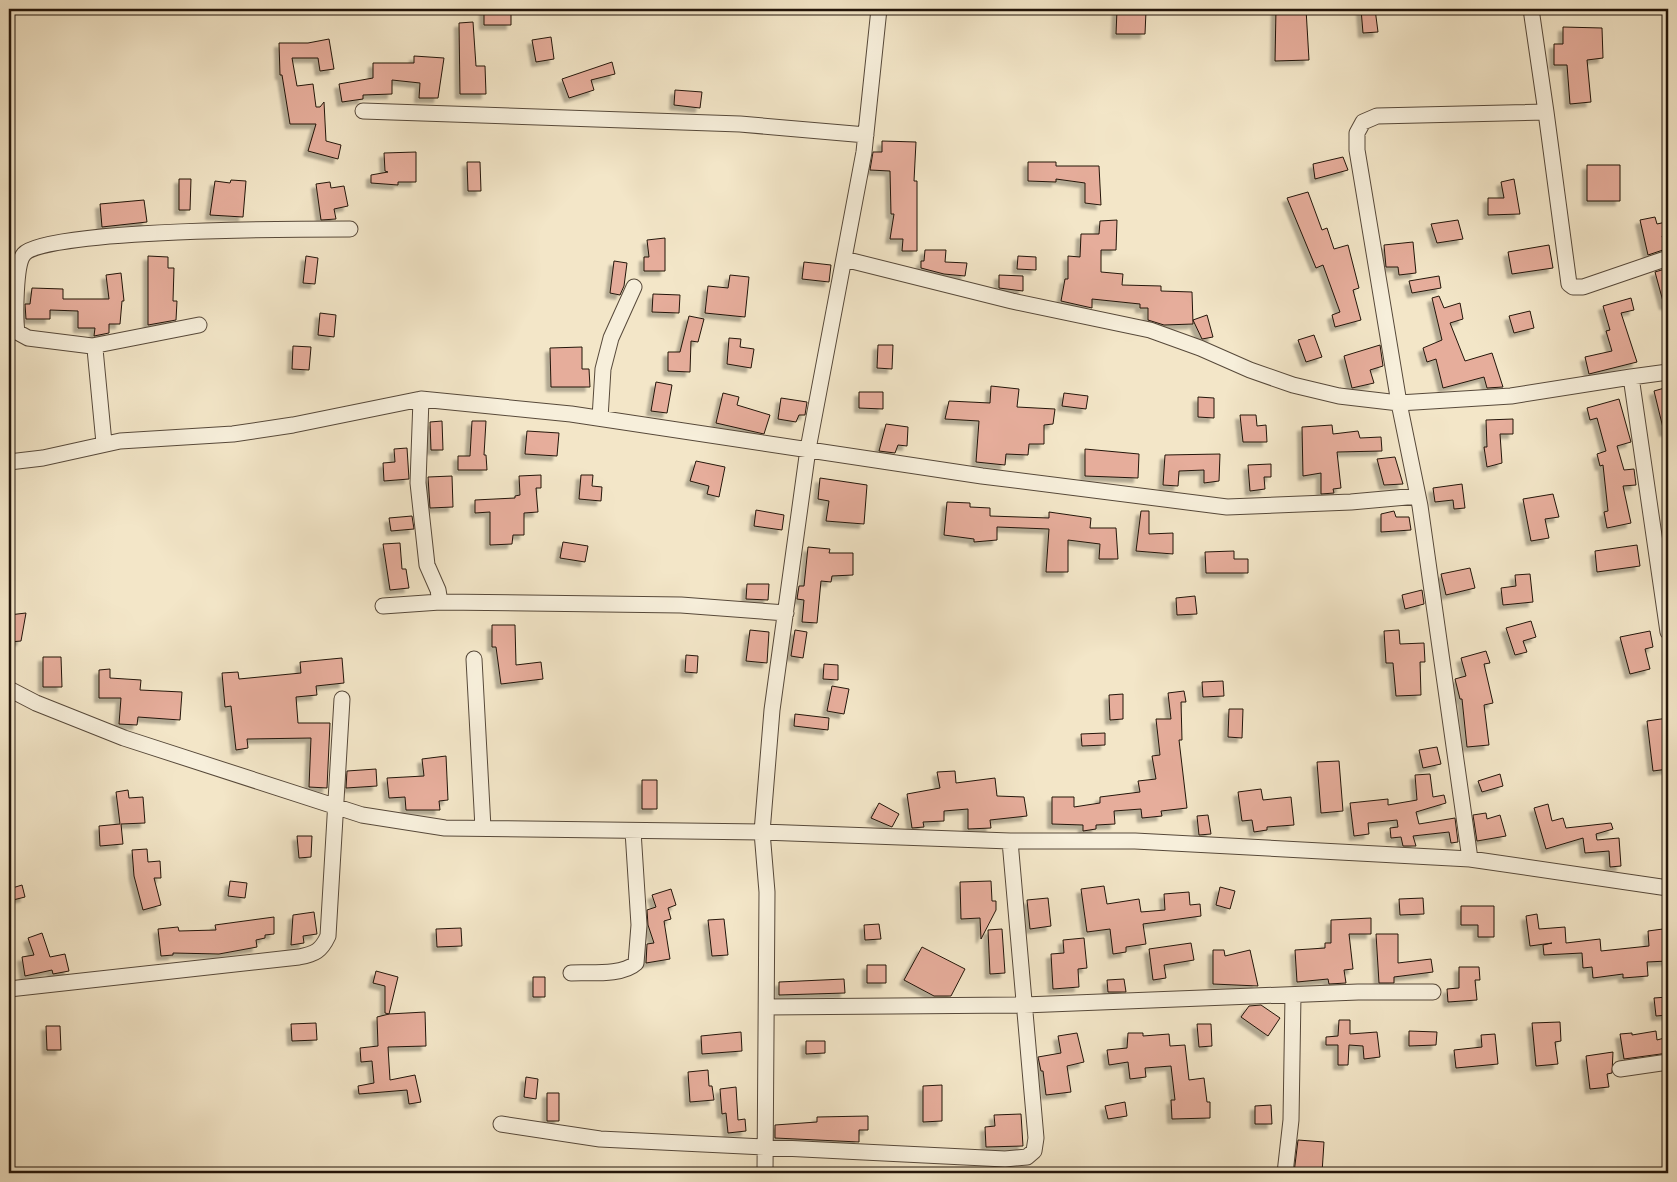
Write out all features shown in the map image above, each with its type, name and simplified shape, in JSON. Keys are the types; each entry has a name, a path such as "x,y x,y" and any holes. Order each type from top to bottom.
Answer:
{"street":[{"path":"765,1173 767,892 762,832 772,710 808,449 866,135 879,9"},
{"path":"1531,9 1569,284 1573,287 1582,287 1668,258"},
{"path":"363,111 740,124 866,135"},
{"path":"1470,859 1418,496 1399,403 1365,208 1357,150 1357,133 1364,122 1377,116 1546,112"},
{"path":"199,326 92,346 28,338 17,332 18,270 25,252 35,247 83,237 242,230 350,229"},
{"path":"844,259 1012,301 1150,330 1293,386 1339,396 1399,403 1511,396 1668,372"},
{"path":"600,418 603,369 611,338 634,288"},
{"path":"92,346 95,349 104,443"},
{"path":"1631,377 1668,632"},
{"path":"9,462 72,452 104,443 242,432 293,425 421,400 496,405 600,418 982,476 1227,507 1351,502 1418,496"},
{"path":"421,400 418,483 427,565 438,590 440,602"},
{"path":"383,606 440,602 680,605 786,613"},
{"path":"474,658 474,696 483,828"},
{"path":"9,689 36,703 124,738 362,815 445,828 762,832 1010,841 1135,841 1470,859 1668,888"},
{"path":"9,989 314,954 321,949 328,936 342,699"},
{"path":"571,974 618,971 631,968 636,963 639,925 632,830"},
{"path":"501,1124 600,1139 878,1155 1005,1159 1027,1157 1034,1151 1036,1138 1010,841"},
{"path":"767,1007 1024,1005 1433,992"},
{"path":"1284,1173 1291,1120 1293,995"},
{"path":"1620,1069 1668,1062"}],"building":[{"path":"484,9 511,9 511,25 484,25"},
{"path":"1276,9 1306,9 1309,60 1275,61"},
{"path":"1361,9 1375,9 1378,32 1363,33"},
{"path":"1117,10 1146,11 1145,34 1116,34"},
{"path":"473,22 476,66 485,66 486,94 460,94 459,23"},
{"path":"1563,27 1602,28 1603,58 1587,60 1591,102 1570,104 1567,65 1554,65 1554,44 1563,44"},
{"path":"551,37 554,59 536,62 532,40"},
{"path":"329,39 334,69 320,71 318,58 292,58 297,86 313,84 316,107 320,107 324,102 326,141 341,145 338,159 308,151 316,124 290,124 282,75 280,75 279,43 308,43"},
{"path":"414,56 444,58 438,98 419,98 420,83 392,80 392,94 363,95 363,99 342,102 339,84 373,78 373,63 414,63"},
{"path":"612,62 615,74 591,80 594,90 569,98 562,79"},
{"path":"675,90 702,92 700,108 674,105"},
{"path":"882,141 916,142 914,181 917,181 917,251 902,251 903,239 890,239 894,214 891,214 890,171 870,170 873,152 882,152"},
{"path":"416,152 416,182 398,182 398,185 371,183 371,175 388,172 385,171 384,153"},
{"path":"1343,157 1348,170 1315,179 1313,164"},
{"path":"467,162 480,162 481,191 468,191"},
{"path":"1028,162 1056,162 1056,166 1099,166 1101,205 1085,203 1085,183 1056,179 1056,182 1028,181"},
{"path":"1587,165 1620,165 1620,201 1587,201"},
{"path":"179,179 191,179 190,210 179,210"},
{"path":"1514,179 1520,214 1488,215 1488,198 1504,198 1501,182"},
{"path":"231,180 246,181 243,217 210,215 215,181 230,183"},
{"path":"330,182 331,188 344,186 348,206 334,209 336,219 321,220 316,184"},
{"path":"1308,192 1322,230 1327,228 1334,249 1348,245 1359,288 1353,290 1361,320 1335,327 1332,315 1340,312 1323,265 1316,268 1287,198"},
{"path":"144,200 147,222 102,227 100,204"},
{"path":"1655,217 1657,224 1666,222 1668,234 1662,236 1666,249 1648,255 1640,220"},
{"path":"1117,220 1116,250 1101,250 1101,272 1123,274 1122,285 1161,286 1161,291 1192,292 1193,324 1164,325 1148,320 1148,308 1140,308 1140,304 1092,299 1092,308 1061,301 1065,279 1068,279 1068,256 1080,257 1081,234 1099,234 1100,221"},
{"path":"1458,220 1463,239 1437,243 1431,224"},
{"path":"665,238 665,271 644,271 644,257 649,257 647,240"},
{"path":"1413,242 1416,273 1399,275 1398,267 1386,267 1384,245"},
{"path":"1549,245 1553,268 1512,274 1508,252"},
{"path":"925,250 946,250 945,262 967,263 965,276 944,274 921,268 921,261 924,261"},
{"path":"148,256 168,257 168,268 174,268 173,301 177,301 176,320 148,325"},
{"path":"306,256 318,258 315,284 303,283"},
{"path":"1018,256 1036,257 1036,270 1017,269"},
{"path":"614,261 627,263 624,286 620,295 610,293"},
{"path":"804,262 831,265 829,282 802,279"},
{"path":"1668,268 1668,305 1664,305 1655,272"},
{"path":"121,273 124,301 122,301 120,324 109,324 109,333 94,336 95,328 78,328 78,311 50,310 50,319 26,319 25,304 30,304 32,288 63,289 63,299 109,299 106,275"},
{"path":"730,275 749,277 745,317 705,313 708,286 728,288"},
{"path":"999,275 1023,276 1023,291 999,288"},
{"path":"1439,276 1441,288 1412,293 1409,281"},
{"path":"653,294 680,295 679,313 652,312"},
{"path":"1439,296 1444,308 1460,303 1463,319 1450,323 1465,361 1492,353 1503,387 1487,388 1484,377 1443,388 1436,359 1427,362 1423,348 1442,340 1432,298"},
{"path":"1631,298 1634,310 1621,313 1637,362 1589,374 1585,357 1612,351 1606,331 1610,330 1603,306"},
{"path":"1530,311 1534,328 1514,333 1509,316"},
{"path":"320,313 336,315 334,337 318,335"},
{"path":"1207,315 1213,337 1202,339 1193,320"},
{"path":"689,316 704,319 698,342 691,341 690,372 668,371 668,352 680,352"},
{"path":"1314,335 1322,357 1306,362 1298,340"},
{"path":"729,338 741,339 740,347 754,349 751,368 727,364"},
{"path":"878,345 893,345 892,369 877,368"},
{"path":"1380,345 1383,366 1370,370 1374,383 1352,388 1344,356"},
{"path":"293,346 311,347 309,370 292,369"},
{"path":"582,347 582,369 589,369 590,387 551,387 550,348"},
{"path":"656,382 672,385 667,413 651,411"},
{"path":"991,386 1019,389 1017,407 1055,409 1053,424 1044,425 1044,444 1029,444 1028,455 1006,454 1005,465 976,462 979,421 945,419 949,401 990,403"},
{"path":"1668,387 1668,431 1664,432 1654,391"},
{"path":"859,392 883,392 883,409 859,408"},
{"path":"723,393 739,397 737,405 770,415 764,434 716,423"},
{"path":"1064,393 1088,396 1086,409 1062,406"},
{"path":"1198,397 1214,398 1214,418 1198,417"},
{"path":"781,398 807,402 805,415 799,415 796,422 778,419"},
{"path":"1619,399 1631,442 1617,446 1624,470 1634,469 1636,485 1623,486 1631,523 1607,528 1604,512 1608,511 1603,465 1600,466 1597,454 1606,451 1597,418 1590,420 1587,408"},
{"path":"1240,415 1256,415 1257,426 1266,425 1267,442 1243,442"},
{"path":"1513,419 1513,434 1500,434 1502,463 1487,467 1484,447 1487,447 1486,420"},
{"path":"442,421 443,450 431,450 430,422"},
{"path":"472,421 486,421 484,455 486,455 487,470 458,470 458,456 470,456"},
{"path":"886,424 908,427 907,446 898,445 895,453 879,451"},
{"path":"1332,425 1333,434 1358,431 1360,438 1381,437 1382,451 1337,452 1341,488 1333,489 1334,493 1321,494 1321,473 1303,476 1302,427"},
{"path":"527,431 559,433 557,456 525,454"},
{"path":"407,448 409,479 384,481 383,463 395,462 394,449"},
{"path":"1085,449 1139,454 1138,478 1085,476"},
{"path":"1220,454 1219,481 1204,483 1204,470 1179,471 1178,486 1163,485 1165,455"},
{"path":"1395,457 1403,484 1384,485 1377,459"},
{"path":"696,461 725,467 719,497 707,494 709,486 690,481"},
{"path":"1271,464 1271,477 1264,477 1265,489 1250,491 1248,465"},
{"path":"541,475 541,488 536,488 538,512 524,513 524,535 513,535 512,544 490,545 490,512 475,513 475,500 515,498 515,496 520,495 519,476"},
{"path":"581,475 593,475 592,486 602,487 601,501 579,499"},
{"path":"452,476 453,507 430,508 428,477"},
{"path":"820,478 867,485 864,524 826,521 829,501 818,499"},
{"path":"1462,484 1465,508 1454,509 1453,500 1435,502 1433,488"},
{"path":"1553,494 1559,517 1545,519 1549,538 1531,541 1523,499"},
{"path":"947,502 970,503 970,507 990,508 990,516 1049,518 1049,512 1091,518 1090,528 1116,528 1118,559 1099,559 1100,544 1068,540 1068,572 1046,572 1049,529 997,527 997,540 974,542 974,539 944,535"},
{"path":"756,510 784,515 782,530 754,526"},
{"path":"1141,511 1149,511 1149,534 1173,533 1173,554 1136,551"},
{"path":"1394,511 1396,517 1409,517 1411,530 1381,532 1381,514"},
{"path":"412,516 414,529 391,531 389,518"},
{"path":"563,542 588,546 585,562 560,558"},
{"path":"400,543 402,569 406,569 409,588 390,590 383,544"},
{"path":"1637,545 1640,566 1597,572 1595,551"},
{"path":"808,547 830,549 829,553 853,553 853,575 832,576 831,582 821,581 817,623 802,622 804,600 797,599 799,586 804,586"},
{"path":"1234,551 1234,559 1248,559 1248,573 1206,573 1205,552"},
{"path":"1470,568 1475,588 1446,595 1441,574"},
{"path":"1530,574 1533,602 1503,605 1501,588 1516,586 1515,575"},
{"path":"747,584 769,584 768,600 746,599"},
{"path":"1422,590 1424,604 1405,609 1402,595"},
{"path":"1195,596 1197,614 1177,615 1176,598"},
{"path":"26,613 21,641 9,642 9,615"},
{"path":"1531,621 1536,637 1523,641 1527,652 1515,655 1506,628"},
{"path":"492,625 515,625 516,665 541,662 543,679 501,684 496,647 492,647"},
{"path":"750,630 769,632 767,663 746,661"},
{"path":"795,630 807,632 803,658 791,656"},
{"path":"1399,630 1400,644 1424,643 1425,662 1420,662 1421,695 1396,696 1393,663 1386,663 1384,631"},
{"path":"1650,631 1653,647 1645,649 1650,669 1630,674 1620,637"},
{"path":"1486,651 1490,663 1484,664 1493,703 1484,705 1489,745 1467,747 1462,699 1460,699 1455,679 1466,676 1461,658"},
{"path":"686,655 698,656 697,673 685,672"},
{"path":"43,657 61,657 62,687 43,687"},
{"path":"342,658 344,683 316,686 317,695 296,697 298,723 330,723 327,788 309,787 311,738 247,739 248,748 236,750 231,706 225,707 222,673 238,672 239,679 301,673 300,662"},
{"path":"824,664 838,665 838,680 823,679"},
{"path":"110,669 110,678 141,680 140,690 182,692 180,720 138,717 137,725 119,724 121,698 99,698 99,670"},
{"path":"1223,681 1224,696 1203,697 1202,682"},
{"path":"832,686 849,689 844,714 827,711"},
{"path":"1184,691 1186,702 1181,702 1182,740 1179,740 1187,808 1161,811 1162,816 1142,818 1141,809 1114,811 1115,824 1096,825 1096,829 1083,831 1083,825 1052,824 1052,797 1074,797 1074,807 1100,803 1100,797 1140,792 1138,781 1156,779 1152,756 1160,755 1156,719 1171,719 1168,693"},
{"path":"1123,694 1123,719 1110,720 1109,695"},
{"path":"1229,709 1243,709 1242,738 1228,737"},
{"path":"795,714 829,718 828,730 794,726"},
{"path":"1668,718 1668,769 1653,771 1647,721"},
{"path":"1105,733 1105,745 1082,746 1081,734"},
{"path":"1437,747 1441,764 1423,768 1419,750"},
{"path":"446,756 448,800 439,801 440,810 406,810 405,797 389,798 387,778 424,776 422,759"},
{"path":"1339,761 1343,811 1321,813 1317,762"},
{"path":"376,769 377,786 346,788 347,771"},
{"path":"955,771 956,783 995,778 997,796 1024,797 1027,816 990,820 991,828 968,829 968,809 944,811 944,821 923,822 924,827 912,828 907,794 940,788 937,772"},
{"path":"1430,774 1433,797 1444,795 1446,803 1416,812 1419,824 1455,818 1458,842 1451,843 1449,832 1413,836 1416,846 1403,846 1401,837 1391,838 1390,828 1398,827 1397,820 1368,823 1369,834 1354,836 1350,803 1388,799 1388,805 1417,800 1415,775"},
{"path":"1500,774 1503,786 1482,792 1478,781"},
{"path":"642,780 657,780 657,809 642,809"},
{"path":"1261,789 1263,800 1291,797 1294,825 1267,827 1267,830 1254,832 1252,820 1242,821 1238,792"},
{"path":"128,790 129,798 143,797 145,823 121,824 123,844 100,846 99,826 120,824 116,792"},
{"path":"879,803 899,814 892,827 871,818"},
{"path":"1548,804 1552,821 1563,818 1566,828 1611,823 1613,829 1596,834 1597,840 1619,838 1621,866 1610,867 1609,851 1585,853 1583,838 1546,849 1534,808"},
{"path":"1486,813 1487,819 1500,815 1506,836 1477,841 1473,815"},
{"path":"1208,815 1211,834 1199,835 1197,816"},
{"path":"297,836 312,836 311,857 299,858"},
{"path":"147,849 148,862 160,861 161,878 154,878 161,905 143,910 134,876 132,850"},
{"path":"230,881 247,883 245,898 228,896"},
{"path":"991,881 992,901 996,901 996,910 981,939 980,918 961,919 960,882"},
{"path":"22,885 25,897 9,901 9,889"},
{"path":"1104,886 1107,904 1139,899 1141,912 1165,910 1164,894 1189,892 1190,905 1200,904 1201,916 1143,924 1146,944 1126,947 1126,952 1113,954 1110,929 1087,932 1081,889"},
{"path":"1220,887 1235,891 1230,909 1216,905"},
{"path":"671,889 676,905 668,908 671,919 664,921 670,959 646,963 647,944 654,943 648,925 647,910 656,907 652,895"},
{"path":"1048,898 1051,926 1030,929 1027,900"},
{"path":"1423,898 1424,914 1400,915 1399,899"},
{"path":"1461,906 1494,906 1494,937 1478,937 1478,925 1461,925"},
{"path":"314,912 317,934 303,936 304,943 291,945 293,915"},
{"path":"1537,914 1539,929 1565,927 1566,943 1600,939 1601,951 1649,946 1648,931 1663,929 1664,940 1668,939 1668,961 1647,962 1648,976 1623,978 1623,974 1593,978 1592,967 1583,968 1582,953 1544,955 1543,945 1552,943 1530,946 1526,916"},
{"path":"274,917 274,934 265,935 265,938 256,940 257,947 219,954 173,953 173,955 161,956 158,929 178,927 179,931 216,930 215,925"},
{"path":"1371,918 1371,934 1349,934 1353,969 1344,970 1346,983 1329,984 1328,979 1297,982 1295,950 1325,948 1325,943 1331,943 1331,920"},
{"path":"724,919 728,955 712,956 708,920"},
{"path":"879,924 881,939 865,940 864,925"},
{"path":"461,928 462,946 437,947 436,929"},
{"path":"1002,929 1005,973 990,974 988,930"},
{"path":"42,933 50,957 65,954 69,971 53,974 52,970 25,976 22,957 34,955 28,938"},
{"path":"1376,934 1398,934 1398,963 1431,959 1433,972 1394,977 1394,983 1379,983"},
{"path":"1084,938 1087,968 1078,969 1079,987 1053,989 1051,954 1064,953 1063,940"},
{"path":"1191,943 1194,960 1164,965 1166,978 1153,980 1149,949"},
{"path":"922,947 965,969 951,996 934,996 904,980"},
{"path":"1213,950 1224,950 1225,956 1250,950 1258,986 1213,984"},
{"path":"867,965 886,965 886,983 867,983"},
{"path":"1459,967 1479,967 1480,980 1475,980 1477,1000 1448,1002 1447,989 1459,988"},
{"path":"376,971 398,977 389,1014 385,1013 385,986 373,983"},
{"path":"533,977 545,977 545,997 533,997"},
{"path":"844,979 845,993 779,995 779,982"},
{"path":"1124,979 1126,992 1108,992 1107,980"},
{"path":"1668,997 1668,1015 1656,1016 1654,998"},
{"path":"1261,1005 1280,1018 1268,1036 1241,1017 1249,1006"},
{"path":"425,1012 426,1046 388,1047 390,1080 415,1075 421,1102 409,1104 407,1090 359,1094 358,1086 374,1083 372,1061 361,1062 360,1048 378,1046 377,1017 389,1014"},
{"path":"1339,1020 1350,1020 1350,1034 1377,1032 1380,1057 1364,1059 1363,1046 1349,1045 1348,1065 1338,1065 1338,1045 1326,1045 1326,1037 1338,1036"},
{"path":"1560,1022 1561,1041 1555,1042 1558,1064 1536,1066 1532,1023"},
{"path":"316,1023 317,1040 292,1041 291,1024"},
{"path":"1197,1024 1211,1024 1212,1046 1199,1047"},
{"path":"46,1026 60,1026 61,1050 47,1050"},
{"path":"1409,1031 1437,1032 1436,1045 1409,1046"},
{"path":"1656,1031 1657,1040 1668,1037 1668,1053 1624,1059 1620,1034 1632,1033 1632,1035"},
{"path":"741,1032 742,1051 702,1054 701,1036"},
{"path":"1077,1033 1084,1062 1067,1066 1071,1092 1046,1095 1043,1071 1041,1071 1038,1057 1061,1053 1058,1036"},
{"path":"1128,1033 1143,1033 1143,1036 1169,1034 1170,1046 1185,1045 1189,1080 1204,1078 1207,1102 1210,1102 1210,1118 1172,1119 1171,1100 1175,1100 1171,1066 1145,1068 1146,1077 1130,1079 1128,1062 1109,1065 1107,1050 1127,1048"},
{"path":"1495,1034 1498,1064 1456,1068 1454,1050 1482,1047 1481,1035"},
{"path":"806,1041 825,1041 825,1053 806,1054"},
{"path":"1613,1052 1612,1073 1607,1074 1609,1087 1590,1089 1586,1056"},
{"path":"708,1070 709,1086 712,1086 714,1100 690,1102 688,1072"},
{"path":"526,1077 538,1079 536,1099 524,1097"},
{"path":"942,1085 942,1121 923,1122 923,1086"},
{"path":"736,1087 738,1120 745,1119 746,1131 728,1133 726,1113 722,1114 720,1089"},
{"path":"547,1093 559,1093 559,1121 547,1121"},
{"path":"1125,1102 1127,1116 1108,1119 1105,1106"},
{"path":"1271,1105 1272,1124 1255,1124 1255,1106"},
{"path":"1021,1114 1023,1146 986,1147 985,1127 995,1126 994,1115"},
{"path":"868,1116 868,1130 859,1130 859,1142 775,1138 775,1125 817,1122 817,1117"},
{"path":"1298,1140 1324,1142 1322,1173 1294,1173"}]}
